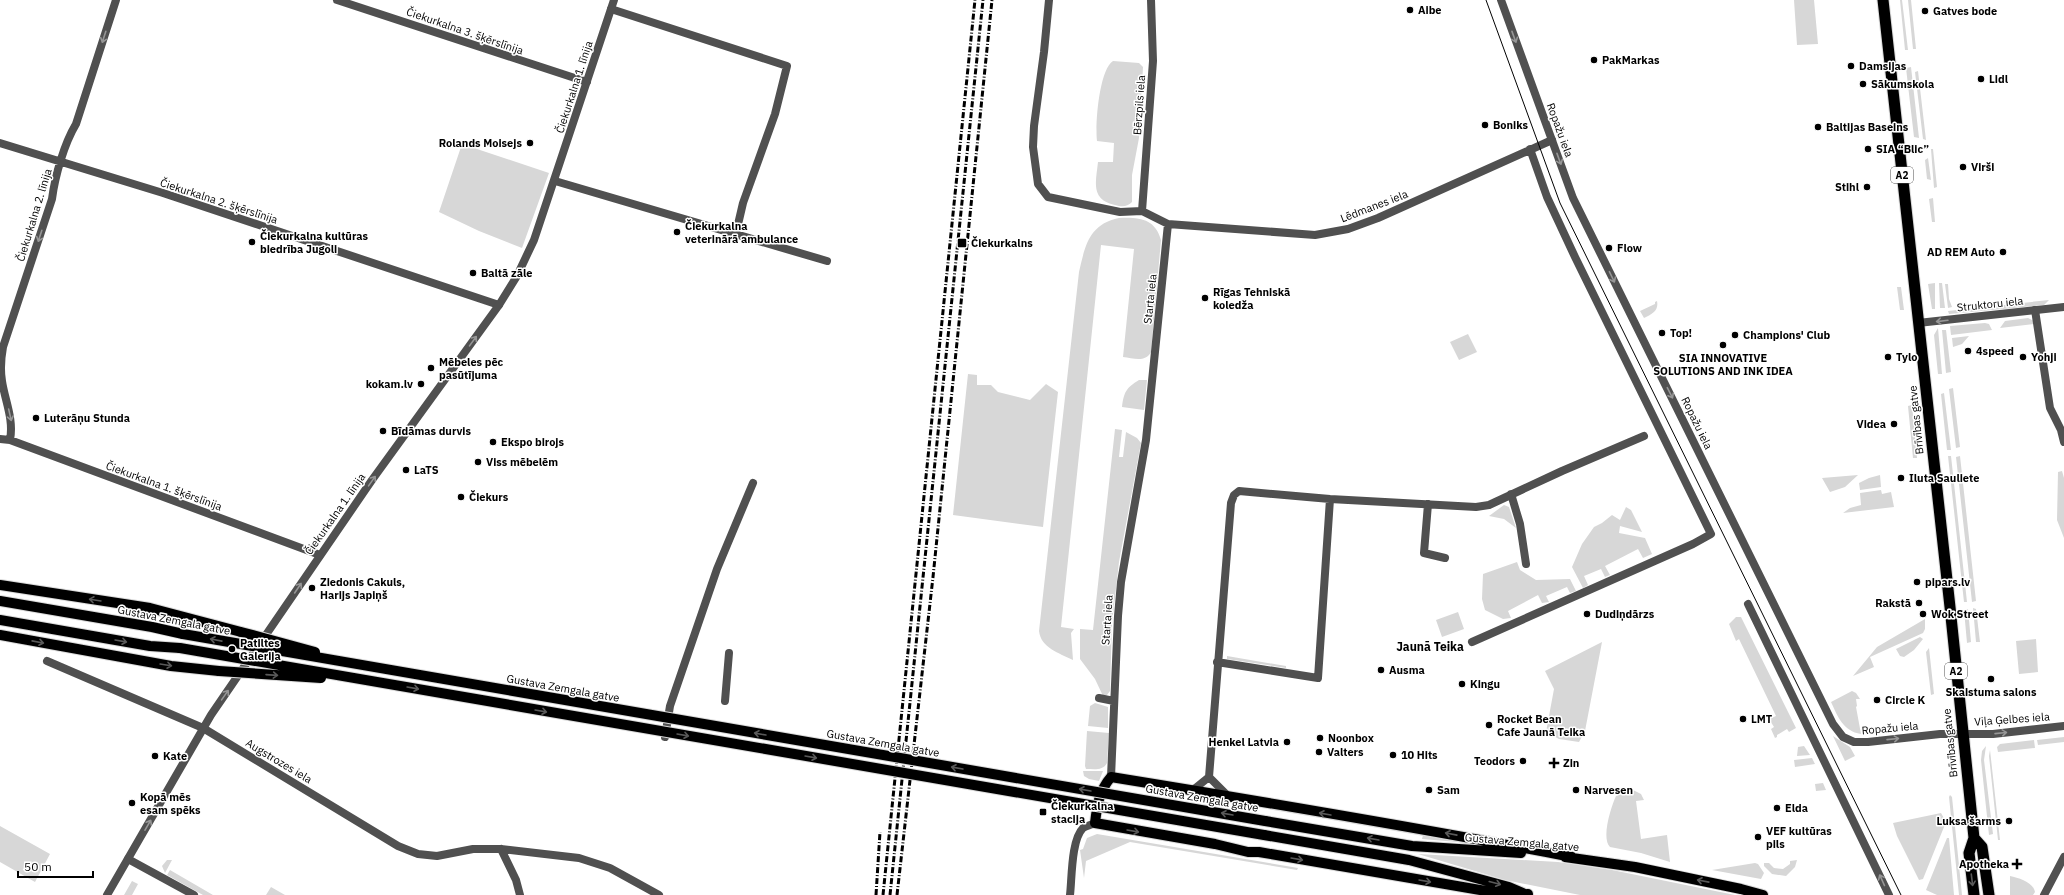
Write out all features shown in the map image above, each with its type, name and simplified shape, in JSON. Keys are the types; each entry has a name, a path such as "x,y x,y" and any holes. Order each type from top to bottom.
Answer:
{"highway":[{"name":"Brīvības gatve","path":"1883,0 1974,838 1969,853 1974,895"},
{"name":"Brīvības gatve","path":"1974,838 1982,847 1989,895"}],"main road":[{"path":"0,585 150,608 379,669"},
{"name":"Gustava Zemgala gatve","path":"0,601 379,669 1412,846 1572,857 1635,867 1763,895"},
{"path":"0,620 150,646 180,648 1409,860 1509,887 1529,895"},
{"path":"0,635 171,666 375,682"},
{"path":"1529,895 1508,895 1259,852 1248,852 1215,844 1095,824 1098,801 1106,783 1111,777 1226,794 1282,806 1416,828 1572,857"}],"street":[{"name":"Čiekurkalna 2. līnija","path":"10,440 11,422 2,381 0,364 3,347 52,199 53,187 70,134 76,124 116,0"},
{"name":"Čiekurkalna 3. šķērslīnija","path":"337,0 587,82"},
{"name":"Čiekurkalna 1. līnija","path":"107,895 203,728 320,555 499,305 525,262 555,181 614,0"},
{"path":"1049,0 1034,126 1034,147 1038,184 1048,197 1120,212 1142,211 1168,224"},
{"name":"Bērzpils iela","path":"1142,211 1153,61 1151,0"},
{"name":"Ropažu iela","path":"1501,0 1573,198 1833,724 1843,737 1854,742 1962,734"},
{"path":"611,9 787,66 775,114 744,203 736,233"},
{"name":"Lēdmanes iela","path":"1168,224 1315,235 1348,229 1409,205 1552,140"},
{"name":"Čiekurkalna 2. šķērslīnija","path":"0,143 162,194 499,305"},
{"path":"1472,642 1693,544 1711,534 1575,258 1547,197 1530,149"},
{"path":"555,181 827,261"},
{"name":"Starta iela","path":"1111,777 1121,582 1146,440 1168,224"},
{"name":"Struktoru iela","path":"1918,323 2064,307"},
{"path":"2035,310 2050,408 2061,430 2064,442"},
{"path":"1217,662 1318,678 1330,499 1476,507 1489,505 1562,470 1644,436"},
{"name":"Čiekurkalna 1. šķērslīnija","path":"0,440 10,440 320,555"},
{"path":"665,737 670,706 717,569 754,483"},
{"name":"Gustava Zemgala gatve","path":"1193,790 1209,777 1217,662 1231,503 1234,495 1239,491 1330,499"},
{"path":"1511,494 1520,524 1526,564"},
{"path":"1428,504 1424,553 1445,558"},
{"path":"1748,604 1889,895"},
{"path":"725,701 729,653"},
{"name":"Augstrozes iela","path":"46,661 203,728 398,846 412,852 437,856 473,850 501,849 579,858 610,868 660,895"},
{"path":"1099,698 1114,700"},
{"name":"Viļa Ģelbes iela","path":"1962,734 1993,734 2064,726"},
{"name":"Gustava Zemgala gatve","path":"1209,777 1226,794"},
{"path":"1070,895 1075,849 1078,836 1084,828 1095,824"},
{"path":"501,849 516,880 520,895"},
{"path":"2044,895 2064,857"},
{"path":"128,859 194,895"}],"shaded area":[{"path":"1794,0 1814,0 1818,44 1797,45"},
{"path":"1900,0 1902,0 1908,50 1905,50"},
{"path":"1908,0 1911,0 1916,49 1913,49"},
{"path":"1113,61 1139,63 1143,67 1139,138 1132,175 1132,202 1124,206 1118,206 1102,199 1096,189 1098,162 1113,162 1114,143 1097,141 1097,111 1104,75 1108,66"},
{"path":"1911,67 1919,138 1914,137 1906,68"},
{"path":"1918,71 1926,140 1923,139 1915,72"},
{"path":"462,144 549,173 522,248 479,231 439,212"},
{"path":"1931,149 1933,149 1937,187 1934,188"},
{"path":"1928,158 1931,180 1927,179 1925,160"},
{"path":"1933,198 1935,222 1932,222 1929,199"},
{"path":"1119,218 1134,218 1146,221 1155,228 1161,240 1151,352 1146,358 1142,359 1123,357 1134,249 1101,245 1061,627 1074,629 1071,633 1073,660 1047,646 1040,637 1039,631 1079,272 1086,245 1095,231 1101,225"},
{"path":"1935,283 1935,309 1932,309 1928,284"},
{"path":"1939,283 1942,283 1945,308 1940,308"},
{"path":"1945,284 1948,284 1949,299 1952,307 1948,308"},
{"path":"1897,287 1901,287 1904,310 1900,310"},
{"path":"2049,300 2044,305 1949,314 1948,311"},
{"path":"1657,301 1656,310 1644,318 1640,311 1655,304"},
{"path":"2028,318 2034,321 2035,324 2000,328 2005,321"},
{"path":"1985,323 1989,324 1992,330 1951,335 1950,326"},
{"path":"1938,328 1942,374 1938,374 1934,335"},
{"path":"1942,330 1946,330 1951,372 1946,373"},
{"path":"1468,334 1477,352 1459,360 1450,342"},
{"path":"1969,336 1962,344 1953,347 1952,338"},
{"path":"968,374 977,375 977,385 991,385 998,392 1030,400 1046,384 1058,392 1043,527 953,515"},
{"path":"1139,380 1147,380 1144,410 1122,407 1126,391 1131,385"},
{"path":"1953,388 1960,447 1956,448 1949,389"},
{"path":"1944,393 1951,450 1947,450 1941,394"},
{"path":"1912,405 1917,458 1913,458 1908,406"},
{"path":"1115,429 1122,430 1119,457 1123,457 1126,432 1137,438 1141,443 1119,562 1112,623 1110,691 1107,695 1103,696 1095,679 1080,659 1080,629 1093,630"},
{"path":"1948,456 1951,456 1967,602 1964,602"},
{"path":"1960,456 1976,601 1972,602 1956,457"},
{"path":"2062,471 2064,478 2064,538 2057,520 2058,472"},
{"path":"1858,475 1845,487 1830,492 1822,478"},
{"path":"1880,475 1881,487 1860,490 1859,483"},
{"path":"1881,490 1882,494 1891,492 1894,507 1843,513 1850,508 1861,505 1860,493"},
{"path":"1504,505 1509,507 1516,528 1504,519 1489,516"},
{"path":"1626,507 1631,510 1642,532 1620,526 1619,533 1645,538 1652,554 1643,558 1638,549 1605,566 1610,575 1605,577 1601,569 1584,576 1588,585 1583,588 1572,567 1582,544 1594,527 1612,515 1620,520"},
{"path":"1517,562 1520,570 1536,580 1570,579 1576,591 1570,593 1567,587 1546,596 1549,602 1542,603 1538,595 1508,611 1511,618 1503,619 1485,610 1482,599 1483,574"},
{"path":"1973,608 1976,609 1980,642 1976,642"},
{"path":"1968,609 1971,642 1967,643 1964,610"},
{"path":"1458,612 1464,629 1442,637 1436,620"},
{"path":"1736,617 1741,617 1796,728 1789,732 1787,729 1775,738 1771,729 1774,727 1769,719 1776,716 1739,639 1736,641 1729,624"},
{"path":"1925,619 1925,629 1923,633 1870,657 1874,667 1853,676 1877,647"},
{"path":"1920,637 1923,639 1914,650 1904,657 1900,656 1896,649"},
{"path":"2036,639 2038,672 2019,674 2016,641"},
{"path":"1602,642 1585,731 1579,742 1559,739 1546,732 1554,689 1545,671"},
{"path":"1929,648 1934,694 1931,695 1926,652"},
{"path":"1227,656 1286,666 1286,668 1227,659"},
{"path":"1852,691 1856,693 1860,699 1856,699 1856,707 1861,734 1845,727 1831,702"},
{"path":"1095,703 1108,707 1108,728 1088,726 1090,706"},
{"path":"1087,731 1109,733 1107,763 1101,768 1086,769"},
{"path":"1833,736 1850,747 1855,756 1845,761"},
{"path":"2064,737 2064,742 2038,745 2037,740"},
{"path":"2034,740 2035,748 1998,752 1997,747 2000,744"},
{"path":"1804,746 1810,755 1797,756 1798,747"},
{"path":"1986,746 1984,760 1993,834 1989,835 1981,760 1982,751"},
{"path":"1990,750 2000,840 1998,840 1989,756"},
{"path":"1812,758 1815,764 1795,767 1794,760"},
{"path":"1083,771 1103,771 1099,781 1089,779 1084,776"},
{"path":"1823,783 1826,790 1816,791 1815,784"},
{"path":"1631,789 1641,794 1644,800 1636,801 1641,839 1667,835 1670,862 1641,853 1610,847 1607,843 1606,837 1608,822 1616,796"},
{"path":"1950,795 1952,797 1962,895 1959,895"},
{"path":"1941,813 1946,822 1923,879 1919,880 1897,836 1893,823"},
{"path":"0,826 50,854 35,882 0,862"},
{"path":"1097,834 1298,868 1297,870 1130,842 1086,861 1084,878 1080,850 1083,849 1087,838"},
{"path":"1423,835 1469,843 1422,839"},
{"path":"1947,838 1949,838 1954,895 1937,895 1926,890"},
{"path":"1418,854 1558,862 1612,870 1735,895 1580,895 1505,880"},
{"path":"167,860 172,860 165,873 162,866"},
{"path":"1797,860 1795,867 1786,876 1772,874 1764,866 1764,863 1769,863 1774,868 1783,869 1790,864 1790,861"},
{"path":"1755,863 1758,864 1764,873 1761,879 1712,870"},
{"path":"170,870 213,895 203,895 167,875"},
{"path":"2010,876 2029,883 2035,892 2033,895 2010,895"},
{"path":"132,881 138,884 132,895 124,895"},
{"path":"271,887 285,895 266,895"}],"tram line":[{"path":"1486,0 1560,203 1901,895"}],"railway":[{"path":"883,895 975,0"},
{"path":"890,895 983,0"},
{"path":"897,895 933,577 992,0"},
{"path":"876,895 880,832"}],"place":[{"name":"Aibe","path":"1410,10"},
{"name":"Gatves bode","path":"1925,11"},
{"name":"PakMarkas","path":"1594,60"},
{"name":"Damsijas","path":"1851,66"},
{"name":"Lidl","path":"1981,79"},
{"name":"Sākumskola","path":"1863,84"},
{"name":"Boniks","path":"1485,125"},
{"name":"Baltijas Baseins","path":"1818,127"},
{"name":"Rolands Moisejs","path":"530,143"},
{"name":"SIA “Blic”","path":"1868,149"},
{"name":"Virši","path":"1963,167"},
{"name":"Stihl","path":"1867,187"},
{"name":"Čiekurkalna veterinārā ambulance","path":"677,232"},
{"name":"Čiekurkalna kultūras biedrība Jugoli","path":"252,242"},
{"name":"Čiekurkalns","path":"962,243"},
{"name":"Flow","path":"1609,248"},
{"name":"AD REM Auto","path":"2003,252"},
{"name":"Baltā zāle","path":"473,273"},
{"name":"Rīgas Tehniskā koledža","path":"1205,298"},
{"name":"Top!","path":"1662,333"},
{"name":"Champions' Club","path":"1735,335"},
{"name":"SIA INNOVATIVE SOLUTIONS AND INK IDEA","path":"1723,345"},
{"name":"4speed","path":"1968,351"},
{"name":"Tylo","path":"1888,357"},
{"name":"Yohji","path":"2023,357"},
{"name":"Mēbeles pēc pasūtījuma","path":"431,368"},
{"name":"kokam.lv","path":"421,384"},
{"name":"Luterāņu Stunda","path":"36,418"},
{"name":"Videa","path":"1894,424"},
{"name":"Bīdāmas durvis","path":"383,431"},
{"name":"Ekspo birojs","path":"493,442"},
{"name":"Viss mēbelēm","path":"478,462"},
{"name":"LaTS","path":"406,470"},
{"name":"Iluta Sauliete","path":"1901,478"},
{"name":"Čiekurs","path":"461,497"},
{"name":"pipars.lv","path":"1917,582"},
{"name":"Ziedonis Cakuls, Harijs Japiņš","path":"312,588"},
{"name":"Rakstā","path":"1919,603"},
{"name":"Dudiņdārzs","path":"1587,614"},
{"name":"Wok Street","path":"1923,614"},
{"name":"Patiltes Galerija","path":"232,649"},
{"name":"Ausma","path":"1381,670"},
{"name":"Skaistuma salons","path":"1991,679"},
{"name":"Kingu","path":"1462,684"},
{"name":"Circle K","path":"1877,700"},
{"name":"LMT","path":"1743,719"},
{"name":"Rocket Bean Cafe Jaunā Teika","path":"1489,725"},
{"name":"Noonbox","path":"1320,738"},
{"name":"Henkel Latvia","path":"1287,742"},
{"name":"Valters","path":"1319,752"},
{"name":"10 Hits","path":"1393,755"},
{"name":"Kate","path":"155,756"},
{"name":"Teodors","path":"1523,761"},
{"name":"Zin","path":"1554,763"},
{"name":"Sam","path":"1429,790"},
{"name":"Narvesen","path":"1576,790"},
{"name":"Kopā mēs esam spēks","path":"132,803"},
{"name":"Elda","path":"1777,808"},
{"name":"Čiekurkalna stacija","path":"1043,812"},
{"name":"Luksa šarms","path":"2009,821"},
{"name":"VEF kultūras pils","path":"1758,837"},
{"name":"Apotheka","path":"2017,864"}],"district":[{"name":"Jaunā Teika","path":"1430,647"}]}
